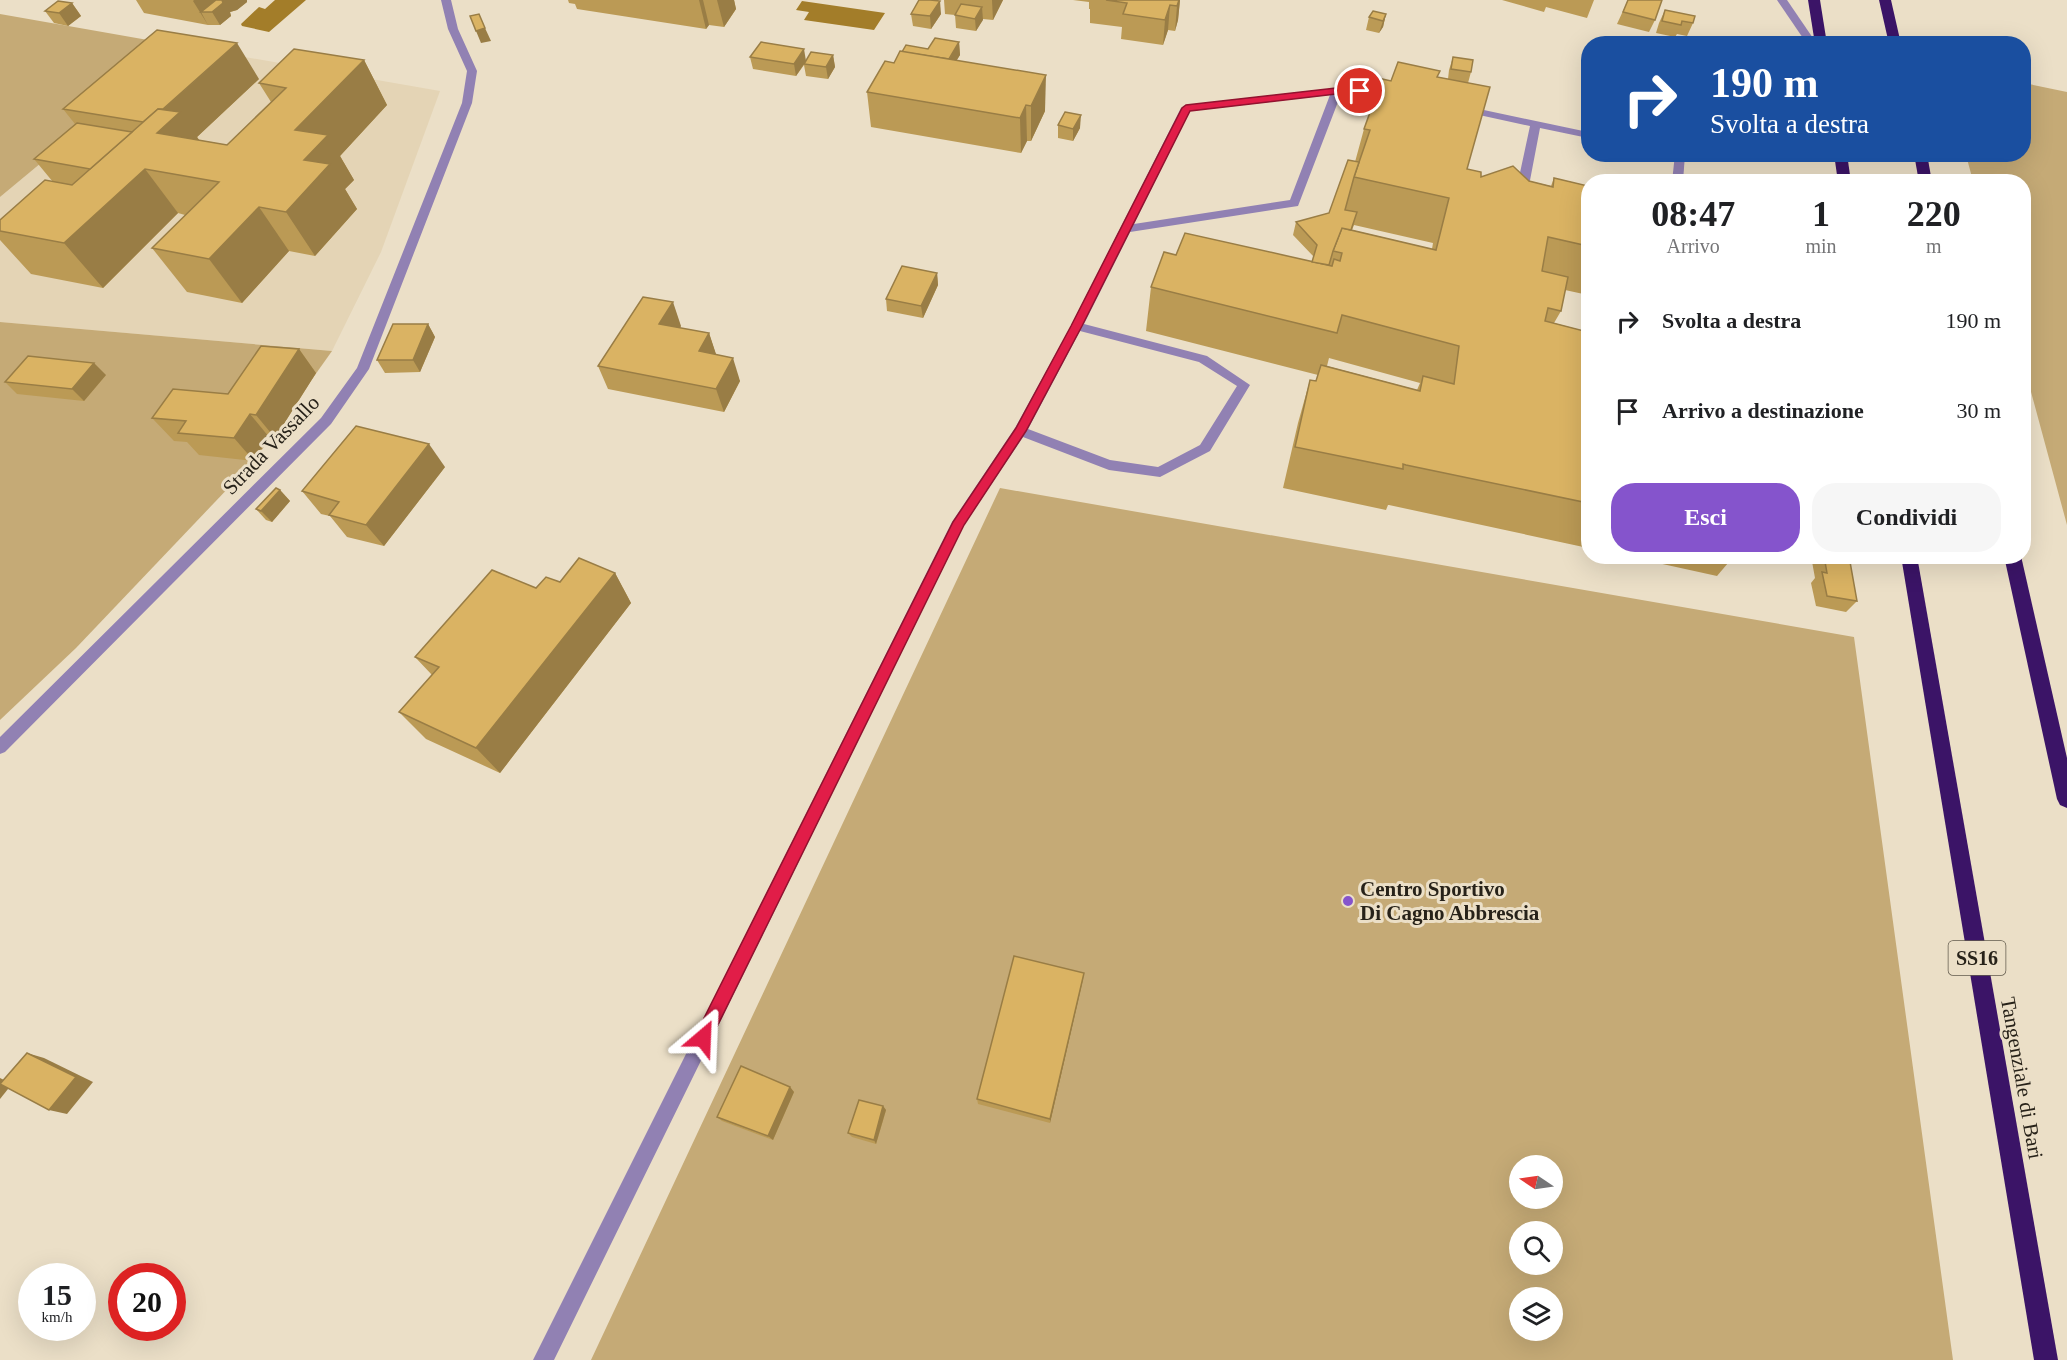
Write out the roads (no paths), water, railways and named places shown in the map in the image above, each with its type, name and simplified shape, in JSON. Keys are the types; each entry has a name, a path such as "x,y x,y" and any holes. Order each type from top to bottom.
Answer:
{"highway":[{"path":"1814,0 1820,36"},
{"path":"1885,0 1893,36"},
{"name":"Tangenziale di Bari","path":"1910,564 2046,1360"},
{"path":"2014,564 2067,799"},
{"path":"2038,1360 2040,1322"}],"street":[{"name":"Strada Vassallo","path":"0,747 326,422 363,369 467,103 472,71 453,29 446,0"},
{"path":"1782,0 1807,36"},
{"path":"543,1360 959,522 1020,431 1077,326 1186,108 1336,91 1384,92 1408,97"},
{"path":"1126,229 1294,203 1336,91"},
{"path":"1454,106 1581,134"},
{"path":"1532,201 1520,198 1536,124"},
{"path":"1020,431 1109,465 1160,472 1204,448 1244,385 1203,359 1077,326"}],"place":[{"name":"Centro Sportivo Di Cagno Abbrescia","path":"1348,901"}]}
